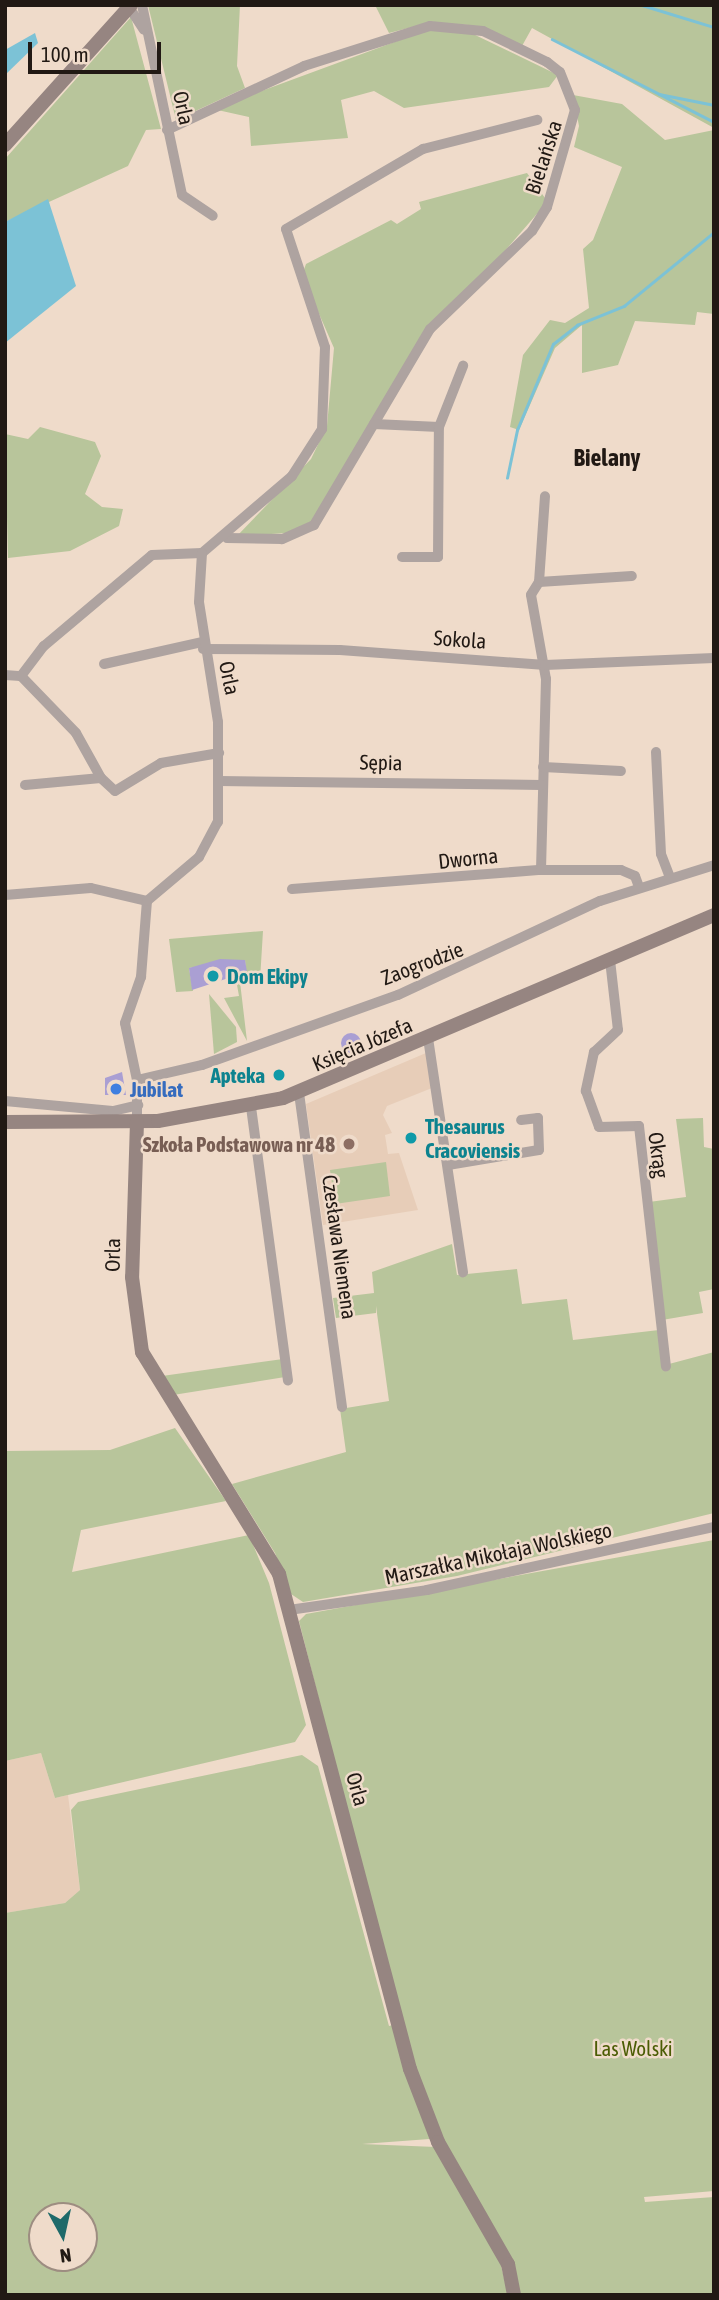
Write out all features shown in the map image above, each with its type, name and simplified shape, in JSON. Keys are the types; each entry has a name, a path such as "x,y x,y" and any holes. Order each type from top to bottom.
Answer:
{"street":[{"name":"Orla","path":"134,6 146,34 182,195 213,216"},
{"path":"5,145 134,6"},
{"name":"Bielańska","path":"167,130 304,66 430,26 482,31 560,72 576,125 547,207 522,241 430,329 314,525 282,539 227,538"},
{"path":"20,676 44,646 152,555 202,553 227,538 292,476 322,429 325,347 286,229 423,149 537,120"},
{"path":"402,557 438,556 439,427 463,366"},
{"path":"374,425 439,427"},
{"path":"541,870 545,665 531,595 539,582 545,496"},
{"name":"Orla","path":"202,553 202,645 219,754 219,781 212,839 147,901 141,977 125,1023 138,1080 132,1277 142,1352 180,1422 266,1545 289,1610 410,2069 438,2142 508,2264 514,2295"},
{"path":"539,582 632,576"},
{"name":"Sokola","path":"104,664 202,645 341,650 545,665 714,658"},
{"path":"5,675 20,676 76,733 100,778 115,791 162,763 219,754"},
{"path":"656,752 661,854 670,877"},
{"path":"543,767 621,771"},
{"path":"25,785 100,778"},
{"name":"Sępia","path":"219,781 542,785"},
{"name":"Zaogrodzie","path":"138,1080 202,1065 398,995 639,887 714,865"},
{"name":"Dworna","path":"292,889 541,870 621,870 635,876 639,887"},
{"path":"5,895 92,888 147,901"},
{"name":"Księcia Józefa","path":"5,1122 137,1122 251,1107 299,1093 714,915"},
{"name":"Okrąg","path":"610,960 618,1031 594,1052 586,1091 599,1127 639,1126 666,1366"},
{"path":"428,1038 463,1272"},
{"name":"Czesława Niemena","path":"299,1093 342,1407"},
{"path":"5,1101 113,1111 138,1105"},
{"path":"251,1107 288,1381"},
{"path":"448,1165 539,1150 538,1118 521,1121"},
{"name":"Marszałka Mikołaja Wolskiego","path":"289,1610 427,1590 714,1527"}],"shaded area":[{"name":"Szkoła Podstawowa nr 48","path":"426,1053 432,1088 387,1106 383,1115 392,1133 385,1135 388,1154 399,1153 418,1210 323,1225 306,1104"},
{"path":"41,1753 55,1798 68,1795 80,1890 65,1903 5,1913 5,1761"}],"green space":[{"path":"148,5 240,5 237,66 245,88 176,120"},
{"path":"375,5 714,5 714,128 532,28 522,46 469,25 428,23 389,33"},
{"path":"131,17 161,129 146,130 128,166 5,222 5,159"},
{"path":"427,30 471,33 558,75 549,87 404,108 374,91 341,100 348,138 251,146 249,117 213,109"},
{"path":"573,95 622,104 665,140 714,130 714,314 697,312 695,325 635,321 618,365 582,373 582,325 555,348 519,430 510,427 523,355 550,320 565,323 589,308 583,249 593,240 622,167 574,147 579,126"},
{"path":"527,173 545,198 542,208 478,282 427,327 312,521 288,533 237,536 311,459 327,426 334,348 302,275 306,264 391,220 397,224 421,209 419,202"},
{"path":"40,427 95,442 101,456 85,494 102,507 123,509 119,526 70,551 8,558 5,434 28,439"},
{"path":"263,931 260,980 240,982 247,1041 224,998 239,996 235,974 246,972 245,960 189,968 193,991 176,992 169,939"},
{"path":"209,994 236,1027 237,1042 214,1054"},
{"path":"703,1118 704,1147 714,1149 714,1289 699,1292 703,1313 662,1320 649,1202 686,1197 676,1119"},
{"path":"386,1162 390,1196 335,1204 330,1170"},
{"path":"452,1244 457,1275 517,1269 522,1304 567,1299 573,1340 659,1330 666,1372 669,1364 714,1352 714,1513 457,1576 303,1602 291,1594 275,1553 232,1484 346,1452 340,1409 389,1401 376,1306 376,1313 336,1318 333,1298 374,1293 372,1272"},
{"path":"283,1359 285,1377 173,1395 162,1376"},
{"path":"175,1428 226,1501 81,1530 72,1572 249,1535 269,1583 306,1725 295,1742 55,1798 41,1753 5,1761 5,1451 110,1450"},
{"name":"Las Wolski","path":"714,1540 714,2191 644,2197 645,2202 714,2197 714,2295 518,2295 443,2138 362,2144 436,2147 500,2261 508,2295 5,2295 5,1913 65,1903 80,1890 71,1810 78,1802 302,1755 318,1766 389,2026 401,2023 299,1621 306,1614"}],"water":[{"path":"35,33 38,43 5,75 5,50"},
{"path":"48,199 76,286 5,343 5,222"}],"building":[{"name":"Dom Ekipy","path":"220,959 245,960 247,972 192,990 189,968"},
{"path":"347,1033 355,1033 361,1043 355,1053 347,1053 341,1047 341,1039"},
{"name":"Jubilat","path":"122,1072 126,1095 105,1095 105,1078"}],"waterway":[{"path":"642,5 714,27"},
{"path":"552,39 714,122"},
{"path":"659,94 714,105"},
{"path":"507,478 517,430 553,344 577,325 624,306 714,232"}],"place":[{"name":"Dom Ekipy","path":"213,976"},
{"name":"Apteka","path":"279,1075"},
{"name":"Jubilat","path":"116,1089"},
{"name":"Thesaurus Cracoviensis","path":"411,1138"},
{"name":"Szkoła Podstawowa nr 48","path":"349,1144"}],"district":[{"name":"Bielany","path":"607,458"}]}
